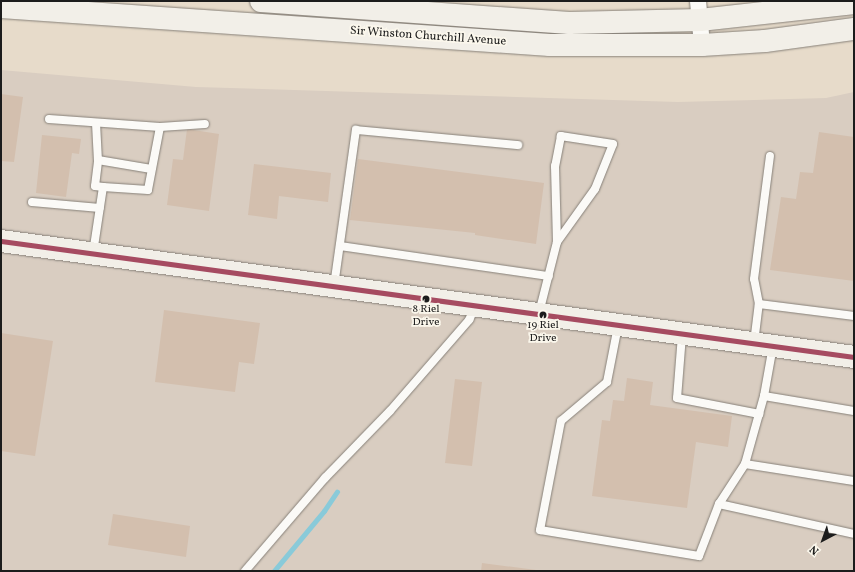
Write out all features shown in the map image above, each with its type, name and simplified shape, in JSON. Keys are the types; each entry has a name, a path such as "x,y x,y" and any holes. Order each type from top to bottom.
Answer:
{"main road":[{"name":"Sir Winston Churchill Avenue","path":"261,1 568,23 698,11 854,3"},
{"name":"Sir Winston Churchill Avenue","path":"1,7 550,46 702,45 795,38 854,29"},
{"path":"1,241 475,307 854,357"}],"street":[{"path":"698,11 702,45"}],"lane":[{"path":"49,119 160,127 205,124"},
{"path":"96,123 98,160 95,186 148,190 160,127"},
{"path":"334,287 356,130 518,145"},
{"path":"538,315 557,242 555,166 561,136 613,144 595,189 557,242"},
{"path":"618,326 607,382 561,421 540,530 699,556 719,504 745,464 764,396 763,345 759,304 754,279 770,156"},
{"path":"98,160 151,169"},
{"path":"93,254 103,187"},
{"path":"32,202 100,208"},
{"path":"340,246 549,276"},
{"path":"759,304 854,316"},
{"path":"245,571 325,478 390,410 463,326 475,307"},
{"path":"682,334 677,398 759,414"},
{"path":"764,396 854,412"},
{"path":"745,464 854,482"},
{"path":"719,504 854,534"}],"shaded area":[{"path":"1,70 196,87 678,102 826,98 854,92 854,571 1,571"}],"building":[{"path":"1,94 23,97 14,162 1,161"},
{"path":"187,129 219,134 209,211 167,205 173,159 183,160"},
{"path":"819,132 854,137 854,281 770,270 781,197 796,199 800,172 813,173"},
{"path":"42,135 81,139 79,154 72,153 66,197 36,193"},
{"path":"358,159 544,183 536,244 475,235 475,233 350,220"},
{"path":"254,164 331,173 328,202 279,196 277,219 248,215"},
{"path":"164,310 260,323 254,364 239,362 235,392 155,382"},
{"path":"1,333 53,341 35,456 1,451"},
{"path":"627,378 653,382 650,405 732,416 728,447 696,442 687,508 592,496 602,420 610,421 613,400 624,401"},
{"path":"455,379 482,382 472,466 445,463"},
{"path":"113,514 190,526 186,557 108,545"},
{"path":"482,563 536,570 536,571 481,571"}],"waterway":[{"path":"274,571 324,511 337,492"}],"transit line":[{"path":"1,241 854,357"}],"place":[{"name":"8 Riel Drive","path":"426,299"},
{"name":"19 Riel Drive","path":"543,315"}]}
